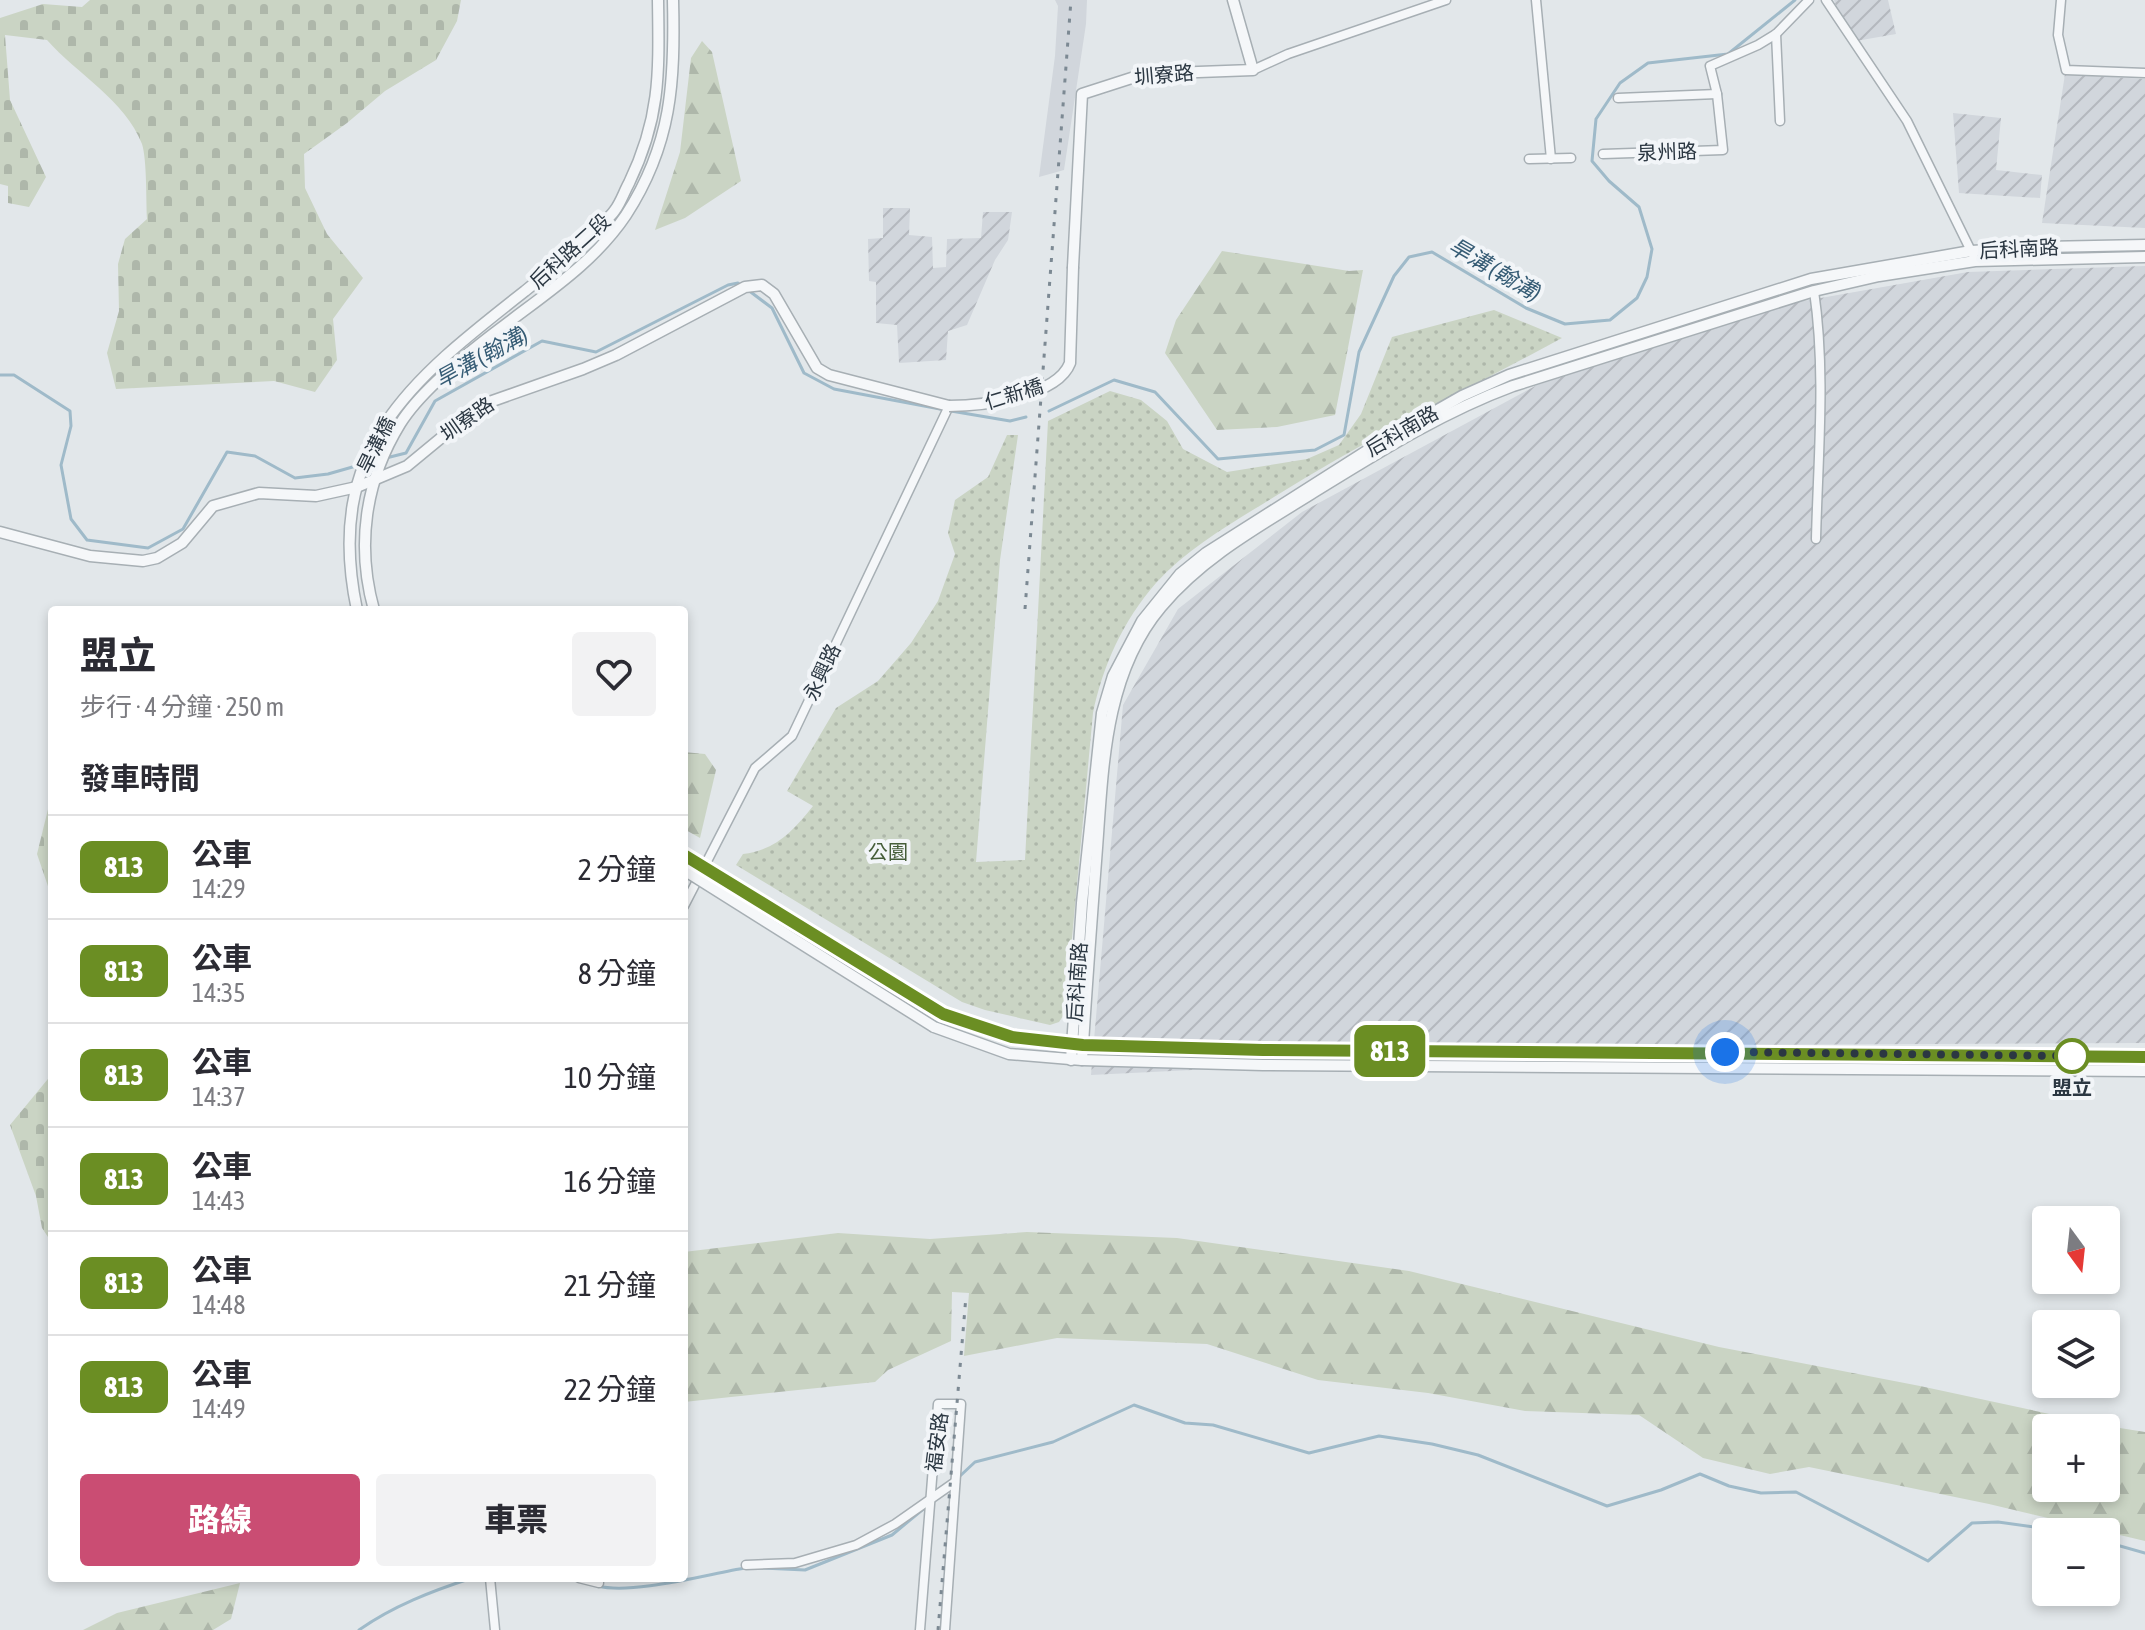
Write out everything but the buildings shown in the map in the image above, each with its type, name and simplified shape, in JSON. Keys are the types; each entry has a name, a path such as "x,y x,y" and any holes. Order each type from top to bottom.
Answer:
{"street":[{"name":"后科路二段","path":"430,368 558,265 615,210 642,156 654,115 658,85 658,0"},
{"name":"后科路二段","path":"441,377 499,329 570,277 625,216 655,158 666,126 673,86 673,0"},
{"path":"1233,0 1253,70 1288,54 1446,0"},
{"path":"1536,0 1551,159"},
{"name":"泉州路","path":"1603,154 1723,150 1717,94 1710,66 1776,34 1809,0"},
{"path":"1826,0 1907,121 1973,256"},
{"path":"2061,0 2058,35 2066,70 2145,73"},
{"path":"1776,34 1780,121"},
{"name":"圳寮路","path":"1073,267 1082,94 1144,74 1253,70"},
{"path":"1618,98 1717,94"},
{"path":"1529,159 1571,158"},
{"name":"后科南路","path":"1077,1060 1088,903 1110,716 1121,680 1159,609 1210,559 1380,451 1472,401 1813,285 1973,256 2044,247 2144,251"},
{"name":"仁新橋","path":"949,406 976,406 1005,401 1059,380 1067,372 1070,363 1073,267"},
{"name":"圳寮路","path":"0,532 90,556 143,561 167,554 182,543 213,506 259,493 316,496 357,487 407,466 481,405 616,355 745,287 762,285 774,294 817,368 829,375 949,406"},
{"path":"1813,285 1818,321 1820,400 1816,539"},
{"name":"旱溝橋","path":"357,487 370,449 390,414 430,368"},
{"name":"旱溝橋","path":"374,480 401,423 441,377"},
{"name":"永興路","path":"688,898 755,768 792,736 949,406"},
{"path":"373,606 366,583 364,554 365,521 374,480"},
{"path":"356,606 348,543 357,487"},
{"path":"688,857 943,1014 1012,1037 1078,1045 1415,1051 2145,1057"},
{"path":"688,873 934,1027 1009,1054 1077,1060 1417,1066 2145,1071"},
{"path":"1415,1051 1417,1066"},
{"path":"1725,1052 1725,1069"},
{"path":"2121,1071 2122,1057"},
{"name":"福安路","path":"920,1630 938,1404 961,1404 945,1630"},
{"path":"746,1565 795,1563 856,1545 895,1524 955,1482"},
{"path":"490,1582 495,1630"},
{"path":"595,1582 599,1583"}],"shaded area":[{"path":"1055,0 1087,0 1086,24 1064,170 1039,177 1055,56 1058,6"},
{"path":"1834,0 1888,0 1896,34 1856,41 1840,18"},
{"path":"2065,74 2145,79 2145,228 2042,223"},
{"path":"1953,113 2001,118 1996,170 2042,175 2040,198 1959,193"},
{"path":"883,208 910,208 909,235 932,237 933,268 946,267 947,239 981,238 983,212 1012,212 1008,240 995,260 967,325 948,331 946,360 899,363 897,325 876,323 876,282 869,281 868,239 883,238"},
{"path":"2145,266 2145,1043 1699,1045 1091,1075 1123,705 1178,609 1302,512 1537,385 1781,305 1968,272"}],"green space":[{"path":"90,0 461,0 457,21 436,60 385,91 304,154 305,188 327,234 363,278 333,319 337,360 315,392 274,381 116,389 107,353 119,311 118,264 125,239 147,219 142,144 124,114 47,40 5,35 10,100 46,177 29,207 8,203 8,186 0,184 0,18 43,4 82,7"},
{"path":"702,41 712,52 741,181 685,218 655,230 680,152 691,58"},
{"path":"1222,251 1349,271 1363,270 1335,415 1277,427 1217,430 1165,353 1176,320"},
{"name":"公園","path":"1494,310 1562,338 1345,455 1227,526 1169,570 1144,598 1124,628 1102,678 1093,713 1065,1013 1059,1022 1050,1025 962,1002 736,865 743,854 765,848 783,838 813,806 787,791 836,708 878,681 911,643 938,601 955,554 948,533 955,500 988,477 1007,435 1018,435 1000,560 976,862 1025,860 1048,421 1110,391 1141,400 1167,421 1183,449 1227,472 1307,459 1339,445 1361,414 1392,337"},
{"path":"688,752 705,754 716,770 700,838 688,831"},
{"path":"48,809 48,886 37,854"},
{"path":"48,1079 48,1237 42,1228 36,1196 10,1125"},
{"path":"1027,1232 1177,1238 1409,1271 1719,1347 2050,1414 2032,1414 2032,1502 2120,1502 2120,1428 2145,1432 2145,1541 2120,1535 2120,1518 2048,1518 1809,1467 1770,1474 1703,1458 1639,1415 1525,1411 1428,1393 1318,1380 1207,1344 1057,1338 964,1356 969,1293 952,1292 951,1341 888,1370 875,1382 688,1402 688,1252 838,1233 930,1239"},
{"path":"240,1583 231,1619 213,1630 83,1630 117,1613"}],"waterway":[{"name":"旱溝 (翰溝)","path":"1049,411 1114,380 1155,392 1218,459 1315,450 1344,435 1359,352 1394,276 1409,257 1432,252 1526,308 1565,324 1610,320 1637,298 1647,277 1652,249 1639,207 1609,181 1592,161 1596,119 1620,83 1648,63 1728,54 1795,0"},
{"name":"旱溝 (翰溝)","path":"386,458 406,453 435,401 542,341 596,352 728,285 738,283 741,286"},
{"name":"旱溝 (翰溝)","path":"748,290 772,308 804,373 834,389 940,409"},
{"name":"旱溝 (翰溝)","path":"0,375 14,375 70,411 71,426 61,465 71,519 87,540 148,548 183,529 227,452 255,456 295,478 328,474 363,464"},
{"name":"旱溝 (翰溝)","path":"951,411 1010,421 1026,417"},
{"path":"960,1476 975,1462 1053,1442 1134,1405 1185,1423 1213,1425 1309,1453 1379,1436 1432,1444 1478,1455 1607,1506 1661,1490 1700,1474 1729,1486 1761,1493 1796,1492 1928,1561 1972,1523 1998,1522 2032,1527"},
{"path":"760,1568 805,1570 892,1535 927,1506"},
{"path":"2120,1546 2145,1553"},
{"path":"688,1579 745,1568"},
{"path":"359,1630 413,1600 460,1582"},
{"path":"598,1586 630,1588 675,1582"}],"railway":[{"path":"1025,609 1071,0"},
{"path":"938,1630 966,1296"}],"bus line":[{"name":"813","path":"688,857 943,1014 1012,1037 1083,1045 1263,1050 2145,1057"}],"place":[{"name":"盟立","path":"2072,1056"}],"route":[{"path":"1725,1052 2072,1056"}]}
